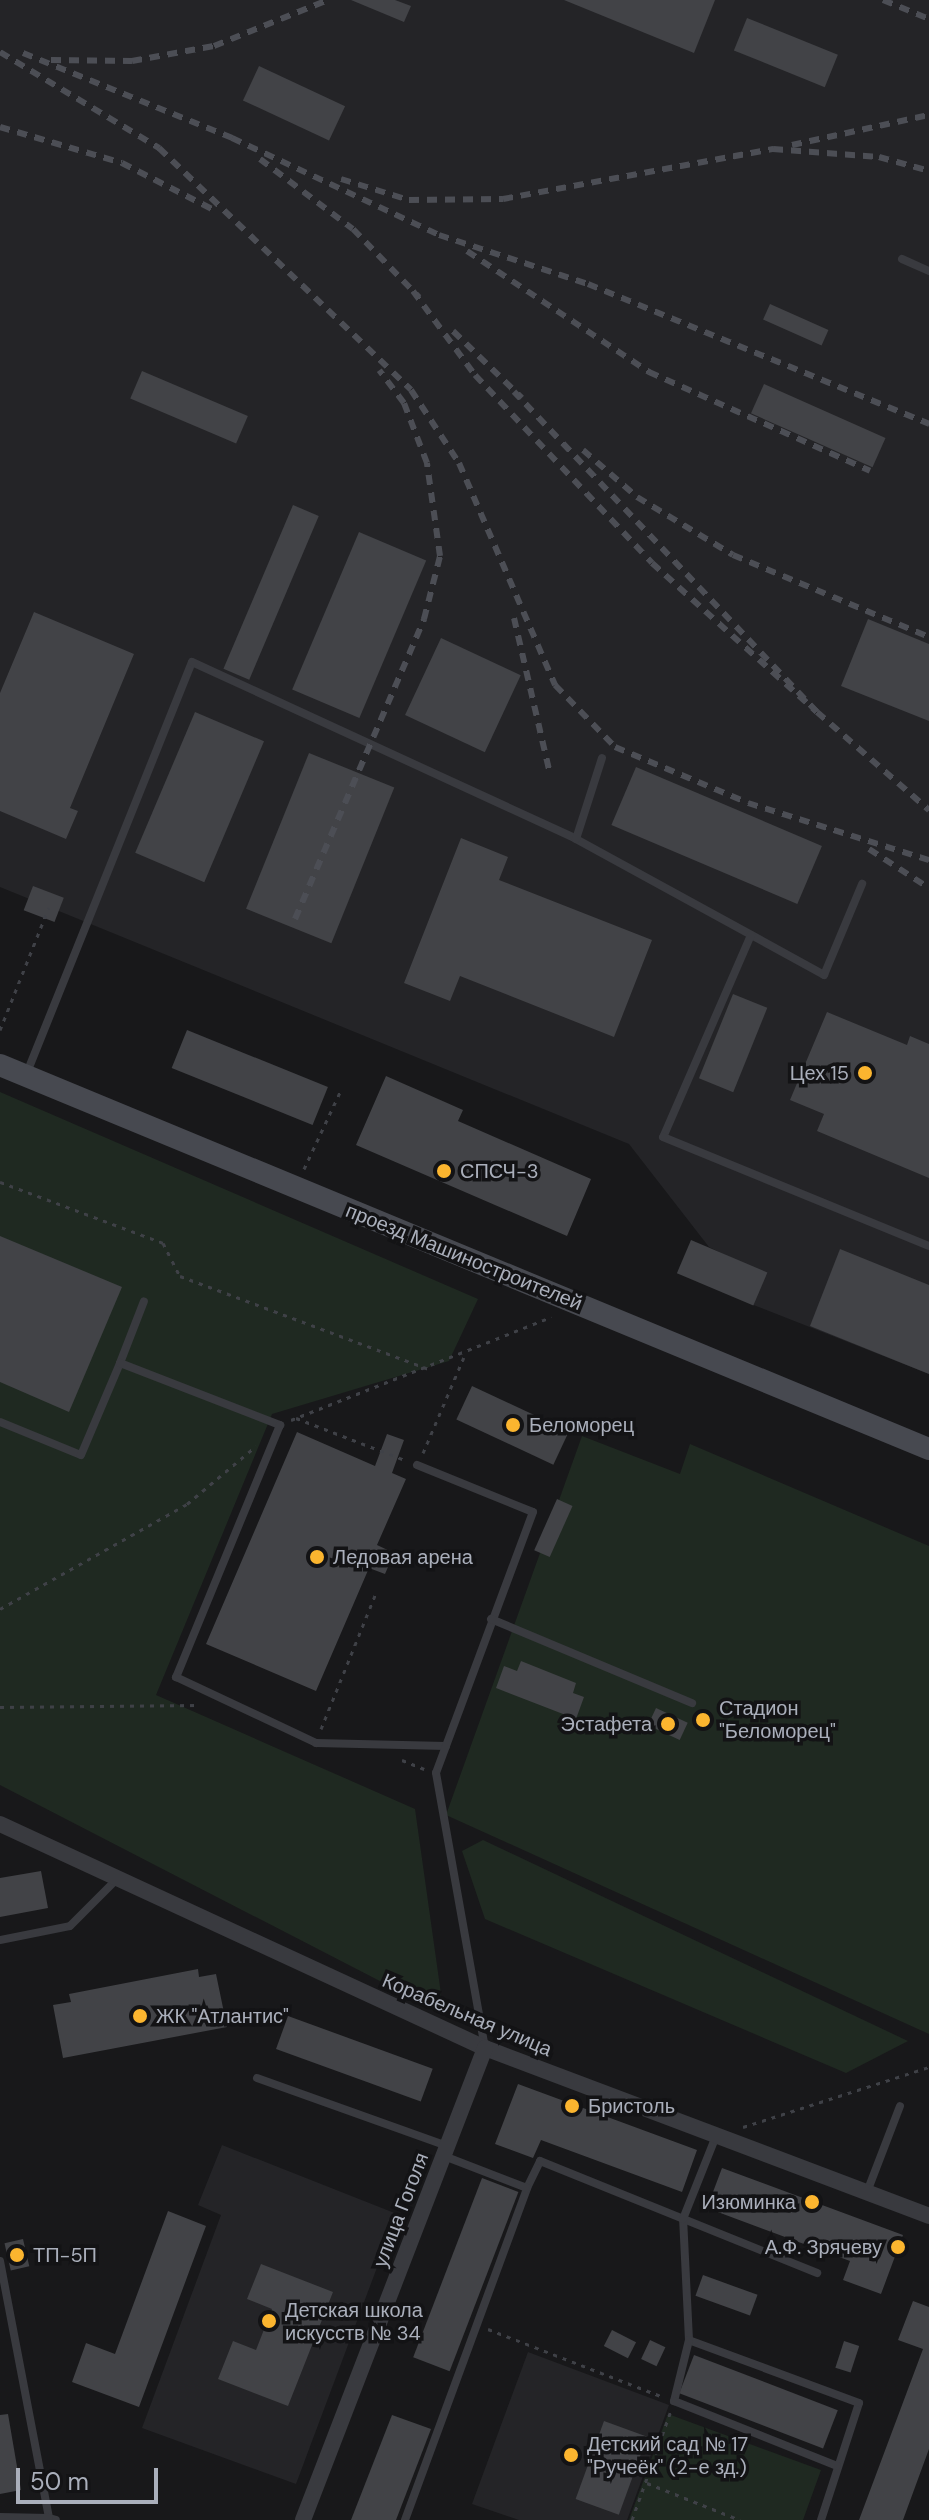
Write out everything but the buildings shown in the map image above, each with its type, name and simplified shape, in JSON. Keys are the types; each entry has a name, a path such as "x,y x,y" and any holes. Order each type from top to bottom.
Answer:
{"street":[{"name":"проезд Машиностроителей","path":"0,1065 929,1449"},
{"name":"Корабельная улица","path":"0,1824 485,2048 929,2216"},
{"name":"улица Гоголя","path":"303,2520 485,2048"}],"lane":[{"path":"902,259 929,271"},
{"path":"26,1076 192,662 576,839 824,975 862,884"},
{"path":"576,839 602,758"},
{"path":"751,935 663,1137 929,1246"},
{"path":"0,1422 81,1455 144,1301"},
{"path":"120,1363 280,1425 176,1677 316,1743 446,1746"},
{"path":"417,1465 533,1512 436,1773 485,2048"},
{"path":"491,1619 692,1703"},
{"path":"0,1940 70,1926 116,1880"},
{"path":"257,2078 445,2151 527,2188"},
{"path":"867,2192 900,2106"},
{"path":"717,2135 683,2219 689,2340 674,2401 837,2466"},
{"path":"405,2520 527,2188 540,2161 817,2273"},
{"path":"0,2261 53,2519 0,2517"},
{"path":"689,2340 859,2403 821,2520"}],"path":[{"path":"0,1030 49,907"},
{"path":"296,1187 342,1088"},
{"path":"0,1182 163,1243 180,1276 431,1370"},
{"path":"296,1418 417,1465 465,1355"},
{"path":"321,1729 376,1593"},
{"path":"0,1707 234,1705"},
{"path":"309,1724 361,1744"},
{"path":"398,1759 436,1773"},
{"path":"717,2135 929,2067"},
{"path":"477,2325 674,2401 632,2520"},
{"path":"646,2483 740,2520"}],"shaded area":[{"path":"0,0 929,0 929,1374 751,1304 763,1274 709,1247 629,1144 0,887"},
{"path":"0,1092 478,1299 449,1361 272,1414 156,1695 415,1809 441,1994 434,2009 0,1785"},
{"name":"Стадион \"Беломорец\"","path":"582,1436 680,1474 690,1444 929,1546 929,2034 446,1815"},
{"path":"483,1840 908,2041 846,2073 485,1919 462,1851"},
{"name":"Детская школа искусств № 34","path":"222,2145 397,2214 296,2484 142,2428 221,2215 198,2205"},
{"name":"Детский сад № 17 \"Ручеёк\" (2-е зд.)","path":"528,2352 669,2405 627,2520 519,2520 472,2504"},
{"path":"668,2414 821,2470 803,2520 629,2520"}],"railway":[{"path":"51,60 132,61 214,46 328,0"},
{"path":"883,0 929,19"},
{"path":"0,52 159,148 411,390 459,463 555,685 615,747 748,803 929,860"},
{"path":"23,53 232,138 439,235 588,284 929,424"},
{"path":"792,145 929,115"},
{"path":"0,127 122,163 212,209"},
{"path":"341,179 409,200 503,199 773,149 879,157 929,171"},
{"path":"260,159 353,229 419,297"},
{"path":"467,251 649,372 870,471"},
{"path":"413,291 475,375 652,563 817,712 514,392"},
{"path":"453,331 522,398"},
{"path":"295,919 424,619 440,556 427,463 404,403 379,370"},
{"path":"583,450 637,497 733,555 929,637"},
{"path":"514,618 550,774"},
{"path":"817,712 929,810"},
{"path":"869,849 929,888"}],"place":[{"name":"Цех 15","path":"865,1073"},
{"name":"СПСЧ-3","path":"444,1171"},
{"name":"Беломорец","path":"513,1425"},
{"name":"Ледовая арена","path":"317,1557"},
{"name":"Стадион \"Беломорец\"","path":"703,1720"},
{"name":"Эстафета","path":"668,1724"},
{"name":"ЖК \"Атлантис\"","path":"140,2016"},
{"name":"Бристоль","path":"572,2106"},
{"name":"Изюминка","path":"812,2202"},
{"name":"А.Ф. Зрячеву","path":"898,2247"},
{"name":"ТП-5П","path":"17,2255"},
{"name":"Детская школа искусств № 34","path":"269,2321"},
{"name":"Детский сад № 17 \"Ручеёк\" (2-е зд.)","path":"571,2455"}]}
